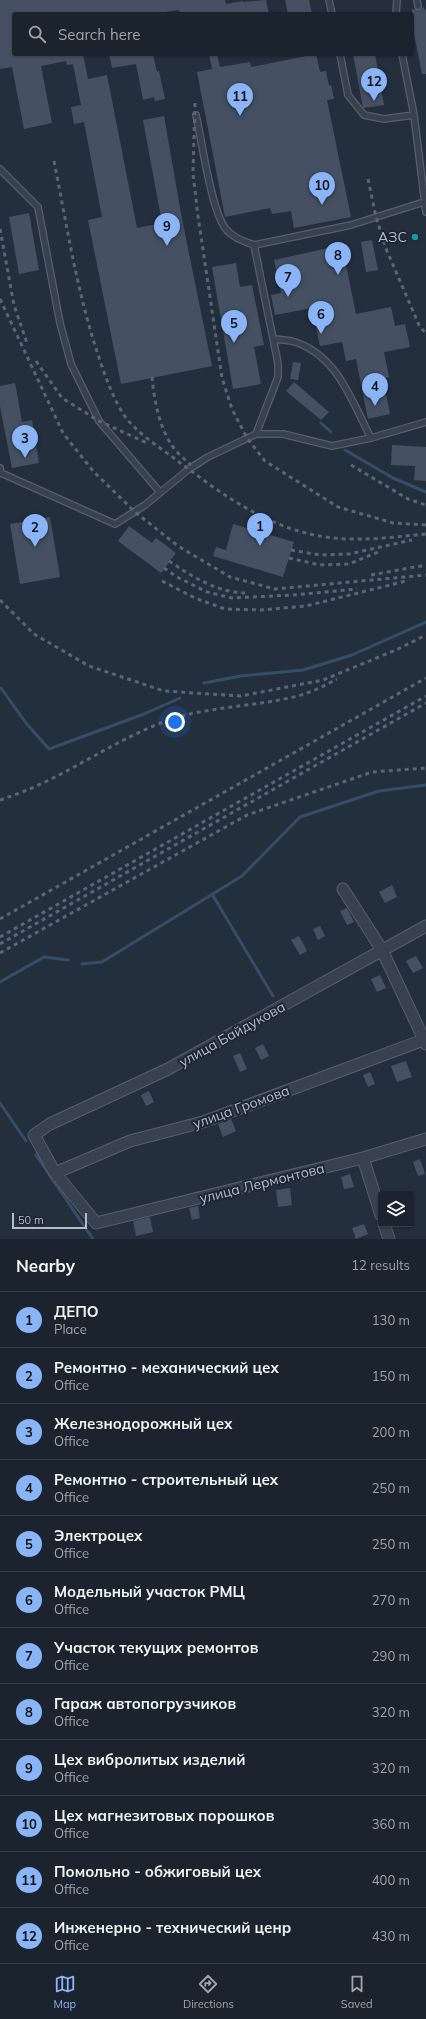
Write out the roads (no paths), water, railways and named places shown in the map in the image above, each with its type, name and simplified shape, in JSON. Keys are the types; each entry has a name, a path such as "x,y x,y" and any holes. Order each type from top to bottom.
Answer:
{"street":[{"path":"343,889 382,950 426,1041"},
{"name":"улица Байдукова","path":"55,1173 34,1135 50,1124 168,1069 426,926"},
{"name":"улица Громова","path":"55,1173 130,1141 203,1122 426,1041"},
{"name":"улица Лермонтова","path":"55,1173 96,1223 363,1158 426,1139"},
{"path":"363,1158 378,1206"},
{"path":"385,1227 388,1239"}],"lane":[{"path":"329,0 332,12"},
{"path":"396,12 397,0"},
{"path":"340,56 348,95 364,115 384,119 414,115"},
{"path":"402,56 414,115 426,212"},
{"path":"196,115 217,212 226,228 238,240 254,245 351,225 424,202"},
{"path":"0,169 38,207 60,323 69,358 99,421 159,491"},
{"path":"254,245 278,363 278,377 256,434"},
{"path":"274,339 295,342 320,356 338,373 371,438"},
{"path":"0,468 1,473 115,524 145,505 159,491 188,469 208,457 256,434 283,434 332,446 371,438 426,422"}],"waterway":[{"path":"321,423 331,432"},
{"path":"345,450 393,478 426,492"},
{"path":"204,683 241,676 303,670 352,655 426,622"},
{"path":"1,688 26,723 49,749 144,714 180,698"},
{"path":"82,964 102,962 242,876 300,817 379,791 426,785"},
{"path":"212,894 273,996"},
{"path":"0,982 44,957 68,960"},
{"path":"0,1103 26,1141"},
{"path":"36,1155 93,1239"}],"railway":[{"path":"195,103 193,174 222,378 232,409 247,438 265,461 338,507 393,523 426,525"},
{"path":"54,161 76,273 93,339 113,395 127,420 156,445 213,487 248,509 285,527 326,537 351,539 426,534"},
{"path":"368,179 376,217 387,251 419,325 426,334"},
{"path":"0,229 14,305 27,343"},
{"path":"0,299 63,433 93,471 135,512 178,546 230,577 275,589 426,575"},
{"path":"36,361 62,398 99,421 147,443"},
{"path":"152,377 154,394 163,429 173,447 191,465"},
{"path":"351,465 408,499 426,505"},
{"path":"291,550 320,555 349,554 412,540"},
{"path":"289,558 320,565 349,564 378,552"},
{"path":"169,561 205,583 224,590 245,593"},
{"path":"371,575 426,565"},
{"path":"164,568 177,577 207,592 232,598 293,595 357,589"},
{"path":"162,581 195,598 225,609 261,610 306,606 406,581"},
{"path":"0,600 34,634 89,666 164,691 241,696 323,680 396,650 426,635"},
{"path":"0,919 426,678"},
{"path":"0,800 47,781 145,729 161,723 178,717 205,711 295,697 337,679"},
{"path":"0,937 426,696"},
{"path":"0,944 426,703"},
{"path":"0,953 247,815 372,772 426,768"}],"place":[{"name":"Инженерно - технический ценр","path":"374,101"},
{"name":"Помольно - обжиговый цех","path":"240,116"},
{"name":"Цех магнезитовых порошков","path":"322,205"},
{"name":"АЗС","path":"415,237"},
{"name":"Цех вибролитых изделий","path":"167,246"},
{"name":"Гараж автопогрузчиков","path":"338,275"},
{"name":"Участок текущих ремонтов","path":"288,297"},
{"name":"Модельный участок РМЦ","path":"321,334"},
{"name":"Электроцех","path":"234,343"},
{"name":"Ремонтно - строительный цех","path":"375,406"},
{"name":"Железнодорожный цех","path":"25,458"},
{"name":"ДЕПО","path":"260,546"},
{"name":"Ремонтно - механический цех","path":"35,547"}]}
